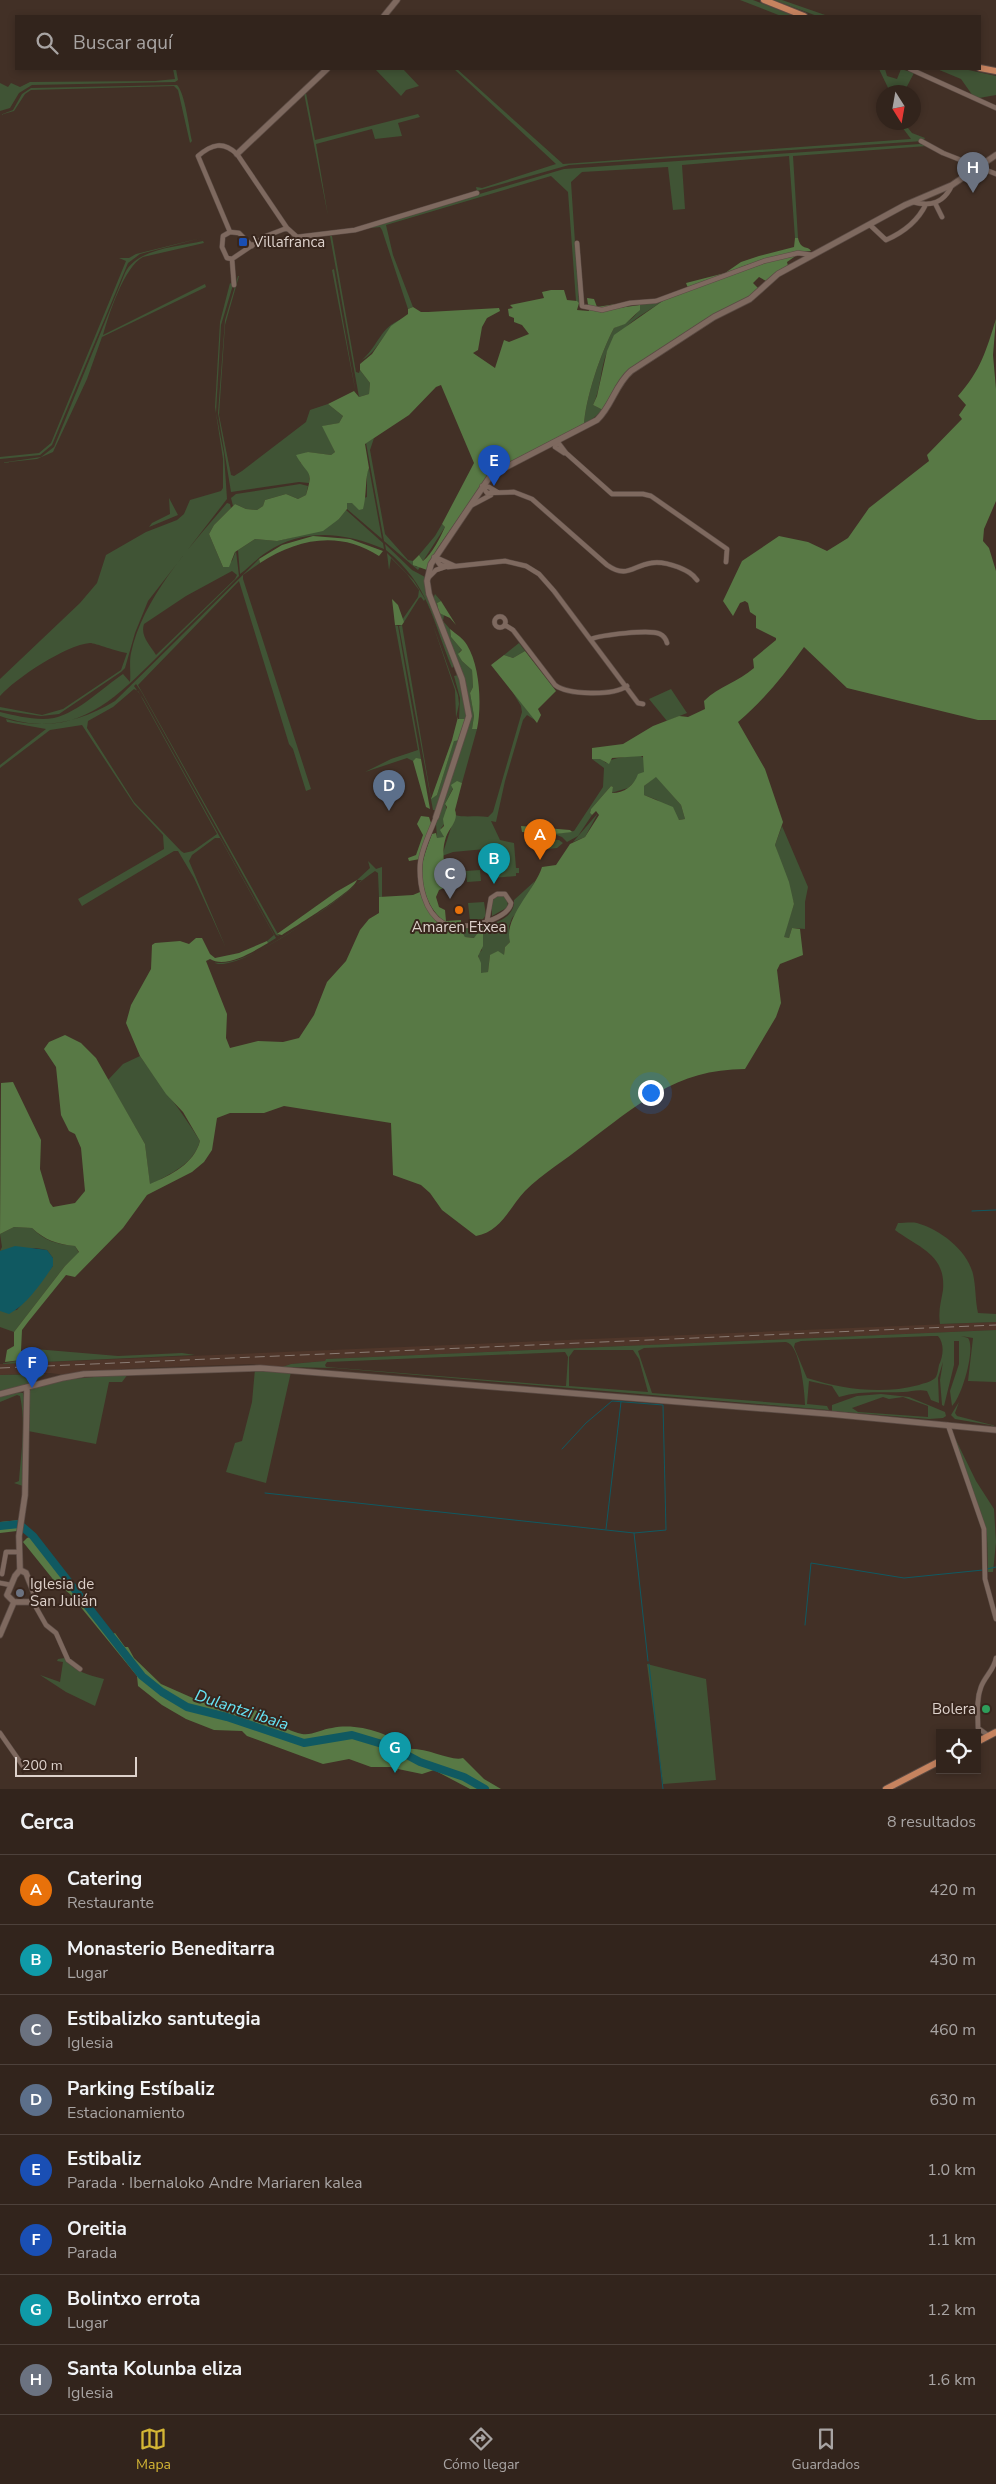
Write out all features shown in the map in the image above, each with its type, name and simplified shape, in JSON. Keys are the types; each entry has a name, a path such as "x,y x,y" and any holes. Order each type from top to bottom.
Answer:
{"main road":[{"path":"764,0 802,15"},
{"path":"981,68 996,71"},
{"path":"981,1740 996,1732"},
{"path":"886,1789 936,1763"}],"street":[{"path":"385,15 397,0"},
{"path":"237,154 326,70"},
{"path":"912,70 996,108"},
{"path":"921,141 943,153 996,174"},
{"path":"230,232 198,156 205,150 222,145 229,146 237,154 287,228 297,238 355,230 477,193"},
{"path":"487,921 491,898 497,894 505,894 511,903 509,910 487,921 470,925 446,925 430,910 423,897 420,863 469,716 462,679 446,644 427,583 434,558 444,542 493,473 557,441 601,416 620,383 631,371 714,317 750,300 778,274 912,202 952,185 995,154"},
{"path":"912,202 935,203 948,194 952,185"},
{"path":"935,203 942,217"},
{"path":"870,225 886,240 914,222 926,204"},
{"path":"232,259 266,236 287,228"},
{"path":"232,259 227,258 222,247 223,236 230,232 238,234 252,246"},
{"path":"577,243 582,306 602,310 630,303 656,301 764,261 798,253 813,255"},
{"path":"232,259 234,285"},
{"path":"562,450 566,436"},
{"path":"557,441 556,447 562,450 612,494 647,494 727,549 726,562"},
{"path":"541,449 562,450"},
{"path":"492,488 493,473"},
{"path":"482,486 492,488 498,492"},
{"path":"482,486 485,492 492,494"},
{"path":"471,506 498,492 514,492 532,499 607,565 618,571 628,572 650,563 661,562 693,573 697,580"},
{"path":"444,542 443,548 446,561"},
{"path":"434,558 457,566"},
{"path":"434,558 440,565 448,567"},
{"path":"427,583 436,570 448,567 505,561 532,569 544,578 638,703 643,704"},
{"path":"505,624 513,630 555,685 562,690 573,692 611,692 621,690 626,686"},
{"path":"591,639 604,636 656,632 665,638 668,643"},
{"path":"0,1394 84,1374 244,1367 360,1374 996,1430"},
{"path":"27,1387 25,1495 20,1536 20,1570 15,1576 7,1595 14,1602 33,1602"},
{"path":"948,1425 984,1529 985,1579 996,1619"},
{"path":"15,1576 1,1574 6,1552 19,1552"},
{"path":"20,1570 26,1573 34,1593 33,1602 46,1625 56,1633 68,1660 80,1669"},
{"path":"0,1584 11,1585"},
{"path":"0,1635 14,1602"},
{"path":"989,1736 978,1728 977,1705 981,1686 995,1667 996,1658"},
{"path":"0,1733 25,1769"}],"shaded area":[{"path":"996,1322 996,1330 326,1359 325,1361 291,1364 282,1367 251,1364 140,1368 64,1375 51,1373 0,1375 0,1364"}],"green space":[{"path":"740,0 753,0 791,15 778,15"},
{"path":"774,0 782,0 825,15 814,15"},
{"path":"173,70 176,70 178,80 175,82 32,85 19,93 10,108 0,111 0,83 8,87 11,83 20,87 30,82 155,81 175,79"},
{"path":"330,70 306,93 315,140 418,114 420,117 398,123 402,136 375,139 372,129 316,144 328,216 304,93"},
{"path":"376,70 404,70 419,86 406,90 401,96"},
{"path":"455,70 458,70 563,164 911,139 904,130 910,130 912,133 925,138 923,141 569,165 477,191 476,187 482,188 556,164"},
{"path":"879,70 885,70 887,76 897,79 901,70 914,73 908,85 887,85"},
{"path":"939,70 969,70 996,76 996,95 979,98 973,96 961,79"},
{"path":"177,85 180,89 186,111 192,141 190,143 178,90 174,86 31,90 25,94 14,111 0,115 13,110 22,94 31,88"},
{"path":"920,144 927,146 793,156 798,238 795,238 789,156 682,165 685,209 673,210 668,167 582,172 571,182 579,303 576,301 568,192 551,176 386,225 393,255 413,307 408,309 382,230 380,227 361,229 564,169"},
{"path":"330,236 332,236 356,372 359,373 360,370 370,383 369,394 359,397"},
{"path":"201,238 140,254 128,263 52,445 40,455 0,459 0,457 39,453 51,443 126,261 119,258 129,258 136,254"},
{"path":"795,238 798,238 801,245 811,251 764,260 688,288 686,283 725,273 741,262 794,247"},
{"path":"203,241 204,243 143,257 136,262 118,292 103,335 205,284 206,287 102,337 87,379 53,452 37,459 0,463 41,457 54,447 125,273 131,265 148,253"},
{"path":"797,255 787,262 788,266 766,281 759,277 753,283 759,289 756,293 632,368 603,410 593,405 597,396 607,351 614,335 667,298 768,262"},
{"path":"334,269 356,394 332,270"},
{"path":"238,276 225,325 219,415 231,475 234,476 242,471 306,422 310,410 328,404 343,416 339,423 323,426 335,452 331,455 307,452 300,462 310,472 309,483 299,482 231,492 218,413 225,320"},
{"path":"230,283 233,285 221,325 216,413 224,454 227,499 148,601 135,633 125,668 121,672 59,714 41,716 0,710 0,707 42,715 63,709 121,670 127,653 93,643 80,645 55,656 29,672 0,696 0,679 80,603 97,583 106,555 146,532 177,520 184,514 190,500 221,491 223,488 223,459 215,407 220,322"},
{"path":"564,290 567,300 579,303 577,310 589,311 587,298 594,299 597,307 616,304 618,308 640,305 640,310 625,324 614,328 609,338 599,362 587,403 584,426 489,474 437,549 427,570 413,565 413,561 419,555 423,561 436,545 445,527 442,524 474,463 441,385 436,387 409,415 365,444 369,468 363,509 359,510 352,503 347,503 347,509 339,519 323,531 277,541 255,539 235,552 229,567 223,567 209,534 214,525 235,504 246,509 257,510 263,506 265,500 286,494 298,499 306,495 310,476 296,455 308,452 331,455 335,452 322,426 339,423 343,416 328,404 354,391 359,397 369,394 370,383 360,370 360,364 372,354 391,326 408,314 408,309 413,307 421,312 428,312 499,308 500,311 487,318 482,327 478,350 473,353 495,368 504,340 509,342 529,334 522,325 514,322 514,318 509,316 508,309 513,308 510,305 544,298 542,292"},
{"path":"667,298 633,321 612,343 607,352 598,392 593,405 603,410 584,426 587,403 594,376 614,328 634,316 640,305"},
{"path":"402,319 390,329 373,351 362,360 384,332"},
{"path":"996,319 993,355 996,389 996,501 984,529 983,541 989,548 996,571 996,720 978,720 847,688 804,647 773,687 738,722 765,769 783,822 775,845 789,882 794,904 784,937 789,938 792,928 800,929 803,955 780,964 777,970 781,1003 776,1017 745,1069 698,1075 678,1082 640,1103 546,1173 525,1191 492,1230 476,1236 442,1210 430,1193 421,1185 393,1175 391,1123 284,1106 264,1113 230,1113 217,1118 212,1150 204,1162 192,1172 147,1195 123,1228 75,1277 66,1275 22,1330 21,1351 34,1352 37,1358 5,1362 7,1350 14,1346 14,1332 65,1266 79,1252 75,1246 51,1241 32,1228 14,1227 0,1234 1,1083 13,1082 41,1140 40,1169 50,1203 53,1207 75,1203 85,1191 81,1148 75,1134 69,1131 61,1115 56,1067 44,1049 49,1042 65,1035 81,1043 96,1058 145,1144 150,1184 181,1168 193,1156 200,1141 183,1112 166,1094 140,1056 126,1023 131,1005 151,969 152,945 155,943 180,941 189,944 196,938 202,938 210,954 215,958 239,953 267,941 268,943 240,958 224,962 210,959 206,961 227,1014 226,1038 230,1048 258,1041 283,1042 299,1038 314,1015 327,982 346,961 360,930 369,919 379,913 379,897 413,895 420,892 430,912 448,928 462,932 465,937 474,938 477,934 483,934 483,946 478,956 481,963 481,973 488,972 490,955 498,951 504,955 505,947 510,942 511,923 542,867 556,865 570,844 585,837 599,815 596,811 592,815 590,813 591,809 611,786 613,787 612,793 624,790 634,782 638,774 644,772 643,756 612,758 609,764 600,759 592,759 592,748 623,744 653,726 679,716 688,717 705,709 704,701 754,668 753,659 776,638 756,628 756,616 750,612 748,603 745,601 740,603 733,616 723,601 742,561 779,536 808,542 827,551 848,538 869,508 929,461 927,455 962,419 959,415 966,405 958,396 972,378 986,351","holes":["656,777 681,805 685,819 679,820 673,807 644,795 644,786"]},
{"path":"374,438 370,450 385,534 408,560 413,561 416,567 419,565 418,570 384,541 366,443"},
{"path":"369,468 382,539 347,509 346,503 367,497 367,472"},
{"path":"300,484 308,486 306,495 298,499 286,494 265,500 263,506 257,510 246,509 235,504 233,506 231,498 236,494"},
{"path":"169,498 178,515 149,527 152,523 170,514"},
{"path":"227,503 230,504 231,508 214,525 209,534 223,567 232,561 236,551 239,576 128,685 92,712 72,720 51,724 27,723 0,716 0,712 34,718 54,718 72,711 123,674 130,682 131,653 137,632 146,612 170,573","holes":["232,571 237,575 235,579 156,655 144,636 144,624 186,596"]},
{"path":"346,510 383,543 384,549 340,536 310,536 281,544 263,554 240,574 238,550 255,539 277,541 294,537 339,519"},
{"path":"442,524 445,527 423,561 419,555 435,536"},
{"path":"313,536 350,539 383,551 379,556 349,543 334,540 318,541 303,543 289,548 260,563 259,559 282,545"},
{"path":"385,544 412,570 425,577 428,597 454,666 452,668 434,618 421,590 412,576 386,550"},
{"path":"387,553 414,581 425,599 424,601 421,597 419,598 404,622 402,620 418,597 419,590 407,574 391,558 389,570"},
{"path":"259,559 260,563 243,575 243,579 311,789 306,791 293,749 289,744 239,581 138,685 279,936 276,935 136,684 134,686 137,691 134,689 113,707 88,721 87,728 134,802 181,851 184,853 193,851 217,834 140,695 276,938 268,943 267,941 274,935 220,838 215,838 192,855 189,861 226,948 194,878 178,851 174,851 82,906 78,899 164,849 163,835 134,804 82,725 50,730 0,768 0,765 46,729 7,722 6,719 35,724 62,722 89,714 115,701"},
{"path":"435,594 441,601 437,603 439,613 444,615 443,621 450,629 451,637 462,650 459,652 462,661 472,670 473,687 470,693 474,716 472,729 477,729 462,783 456,782 445,804 446,816 441,828 444,837 441,839 437,838 436,824 471,715 464,680 433,599"},
{"path":"392,599 398,605 404,622 402,625 395,625"},
{"path":"441,601 456,625 450,618 439,613 437,603"},
{"path":"432,622 458,695 459,704 456,718 455,690"},
{"path":"395,625 398,626 421,759 413,761 407,758 365,772 391,759 418,750"},
{"path":"402,625 431,798 437,795 454,740 460,740 436,810 433,810 399,626"},
{"path":"450,629 465,643 475,664 479,686 479,720 477,729 472,729 474,716 470,693 473,687 472,670 462,661 458,654 462,650 451,637"},
{"path":"519,643 525,651 513,658 504,655"},
{"path":"525,651 556,691 538,709 541,715 537,723 491,665 504,655 513,658"},
{"path":"458,675 467,719 459,719 460,698 454,676"},
{"path":"671,689 687,713 667,721 649,699"},
{"path":"512,691 535,720 527,715 523,720 505,781 496,822 491,821 500,840 514,843 516,868 519,868 519,873 516,873 516,876 492,878 491,866 502,864 502,860 497,860 496,848 453,852 442,856 455,815 488,817 493,812 522,712 521,706"},
{"path":"458,717 458,719 467,719 460,740 454,741 437,795 431,799 452,740"},
{"path":"639,755 644,758 644,773 628,788 611,793 613,787 611,786 591,809 590,813 592,815 578,836 567,842 562,837 554,834 574,831 603,787 604,768 592,759 600,758 606,763 617,758"},
{"path":"416,758 421,759 430,809 426,807 413,761"},
{"path":"656,776 681,805 685,819 679,820 657,800 644,795 644,786"},
{"path":"457,781 462,783 455,810 456,818 444,843 444,862 442,863 451,878 445,881 446,887 439,890 436,897 439,907 445,910 446,921 461,920 461,923 449,924 436,913 430,905 424,888 422,870 432,834 436,833 437,838 444,837 440,830 444,826 443,819 447,807 445,804 453,789 451,785"},
{"path":"598,813 585,837 573,842"},
{"path":"421,816 429,817 432,826 420,859 409,861 408,858 416,855 423,835 417,824"},
{"path":"521,826 570,830 572,832 555,834 522,832"},
{"path":"782,826 808,887 805,902 805,929 792,928 789,938 783,937 794,904 775,845"},
{"path":"538,839 559,840 563,843 557,848 539,850"},
{"path":"368,861 376,869 382,867 382,897 379,897 378,873 375,871 353,887 362,880 357,880 370,868"},
{"path":"480,870 481,881 467,882 466,871"},
{"path":"357,880 346,892 324,908 282,935 277,934 336,892"},
{"path":"535,881 521,908 512,918 509,926 510,942 505,947 504,955 490,955 488,972 481,974 478,954 482,950 475,938 465,937 455,929 482,926 501,920 513,909 514,900"},
{"path":"503,895 507,898 508,907 492,916 492,900 495,896"},
{"path":"484,902 486,915 483,919 470,921 468,903"},
{"path":"243,958 232,962 218,964 207,960 223,963"},
{"path":"140,1056 200,1141 197,1149 187,1162 150,1185 145,1144 108,1080 123,1064"},
{"path":"898,1223 915,1223 926,1226 944,1236 959,1249 970,1265 973,1274 978,1313 996,1314 996,1322 940,1324 943,1278 940,1268 922,1247 895,1230"},
{"path":"14,1227 32,1228 51,1241 75,1246 79,1253 65,1266 14,1332 0,1327 0,1311 17,1310 53,1266 53,1258 47,1250 36,1248 0,1251 2,1247 0,1234"},
{"path":"996,1330 996,1382 968,1381 973,1338 961,1336 968,1338 970,1343 969,1362 964,1383 952,1406 950,1391 959,1364 959,1341 954,1341 954,1365 944,1406 942,1405 940,1380 943,1362 938,1378 939,1403 931,1400 927,1391 924,1390 863,1393 839,1397 832,1386 809,1381 807,1404 827,1406 829,1410 335,1368 282,1367 291,1364 325,1361 326,1359","holes":["938,1336 943,1350 937,1376 934,1379 905,1388 876,1390 848,1388 807,1378 794,1347 795,1343 801,1341","786,1342 791,1345 798,1360 803,1380 805,1405 652,1393 638,1351 644,1348","574,1350 633,1350 639,1359 648,1392 569,1386 569,1357","565,1352 568,1357 566,1386 326,1367 327,1362"]},
{"path":"35,1349 118,1356 182,1353 195,1355 0,1364 37,1357 34,1352"},
{"path":"255,1369 291,1372 266,1483 226,1472 235,1443 242,1441 252,1402"},
{"path":"45,1374 33,1383 0,1392 0,1375"},
{"path":"128,1374 122,1382 109,1382 96,1444 28,1431 30,1391 32,1388 61,1380"},
{"path":"16,1392 23,1393 24,1398 23,1486 14,1483 19,1481 22,1449 23,1417 20,1396 17,1395 0,1402 0,1397"},
{"path":"881,1394 909,1397 945,1412 946,1416 929,1419 832,1411 832,1405 857,1396","holes":["883,1397 889,1399 903,1397 928,1406 928,1417 858,1412 852,1408"]},
{"path":"959,1402 955,1413 957,1416 996,1426 955,1419 951,1415"},
{"path":"954,1436 976,1481 994,1509 996,1542 993,1572 988,1572 987,1535"},
{"path":"20,1520 17,1531 0,1533 0,1522"},
{"path":"35,1535 66,1575 81,1590 84,1600 111,1635 115,1633 125,1647 128,1647 134,1658 161,1684 195,1699 208,1699 227,1710 241,1708 261,1712 283,1727 302,1734 341,1727 362,1728 391,1738 407,1749 423,1750 458,1759 463,1758 484,1779 501,1789 470,1789 434,1770 422,1774 398,1769 397,1771 391,1767 371,1767 349,1759 323,1764 247,1736 242,1731 214,1730 186,1719 162,1705 138,1686 137,1676 70,1594 56,1583 23,1542"},
{"path":"65,1658 78,1670 104,1679 95,1706 66,1692 40,1675 60,1682 63,1662 57,1661 58,1659"},
{"path":"647,1664 706,1679 716,1780 663,1784"}],"water":[{"path":"15,1246 47,1250 53,1258 53,1266 28,1299 9,1314 0,1311 0,1251"}],"waterway":[{"path":"972,1211 996,1210"},
{"path":"265,1493 634,1533 666,1530 663,1405 612,1401 586,1423 562,1449"},
{"path":"606,1529 621,1402"},
{"name":"Dulantzi ibaia","path":"0,1526 19,1524 33,1536 142,1676 162,1692 187,1707 227,1717 304,1743 352,1735 392,1747 420,1762 464,1777 485,1789"},
{"path":"634,1533 648,1661"},
{"path":"805,1625 811,1563 904,1578 983,1570"},
{"path":"987,1569 996,1567"},
{"path":"649,1664 663,1789"}],"railway":[{"path":"0,1368 996,1325"}],"place":[{"name":"Santa Kolunba eliza","path":"973,193"},
{"name":"Villafranca","path":"243,242"},
{"name":"Estibaliz","path":"494,486"},
{"name":"Parking Estíbaliz","path":"389,811"},
{"name":"Catering","path":"540,860"},
{"name":"Monasterio Beneditarra","path":"494,884"},
{"name":"Estibalizko santutegia","path":"450,899"},
{"name":"Amaren Etxea","path":"459,910"},
{"name":"Oreitia","path":"32,1388"},
{"name":"Iglesia de San Julián","path":"20,1593"},
{"name":"Bolera","path":"986,1709"},
{"name":"Bolintxo errota","path":"395,1773"}]}
